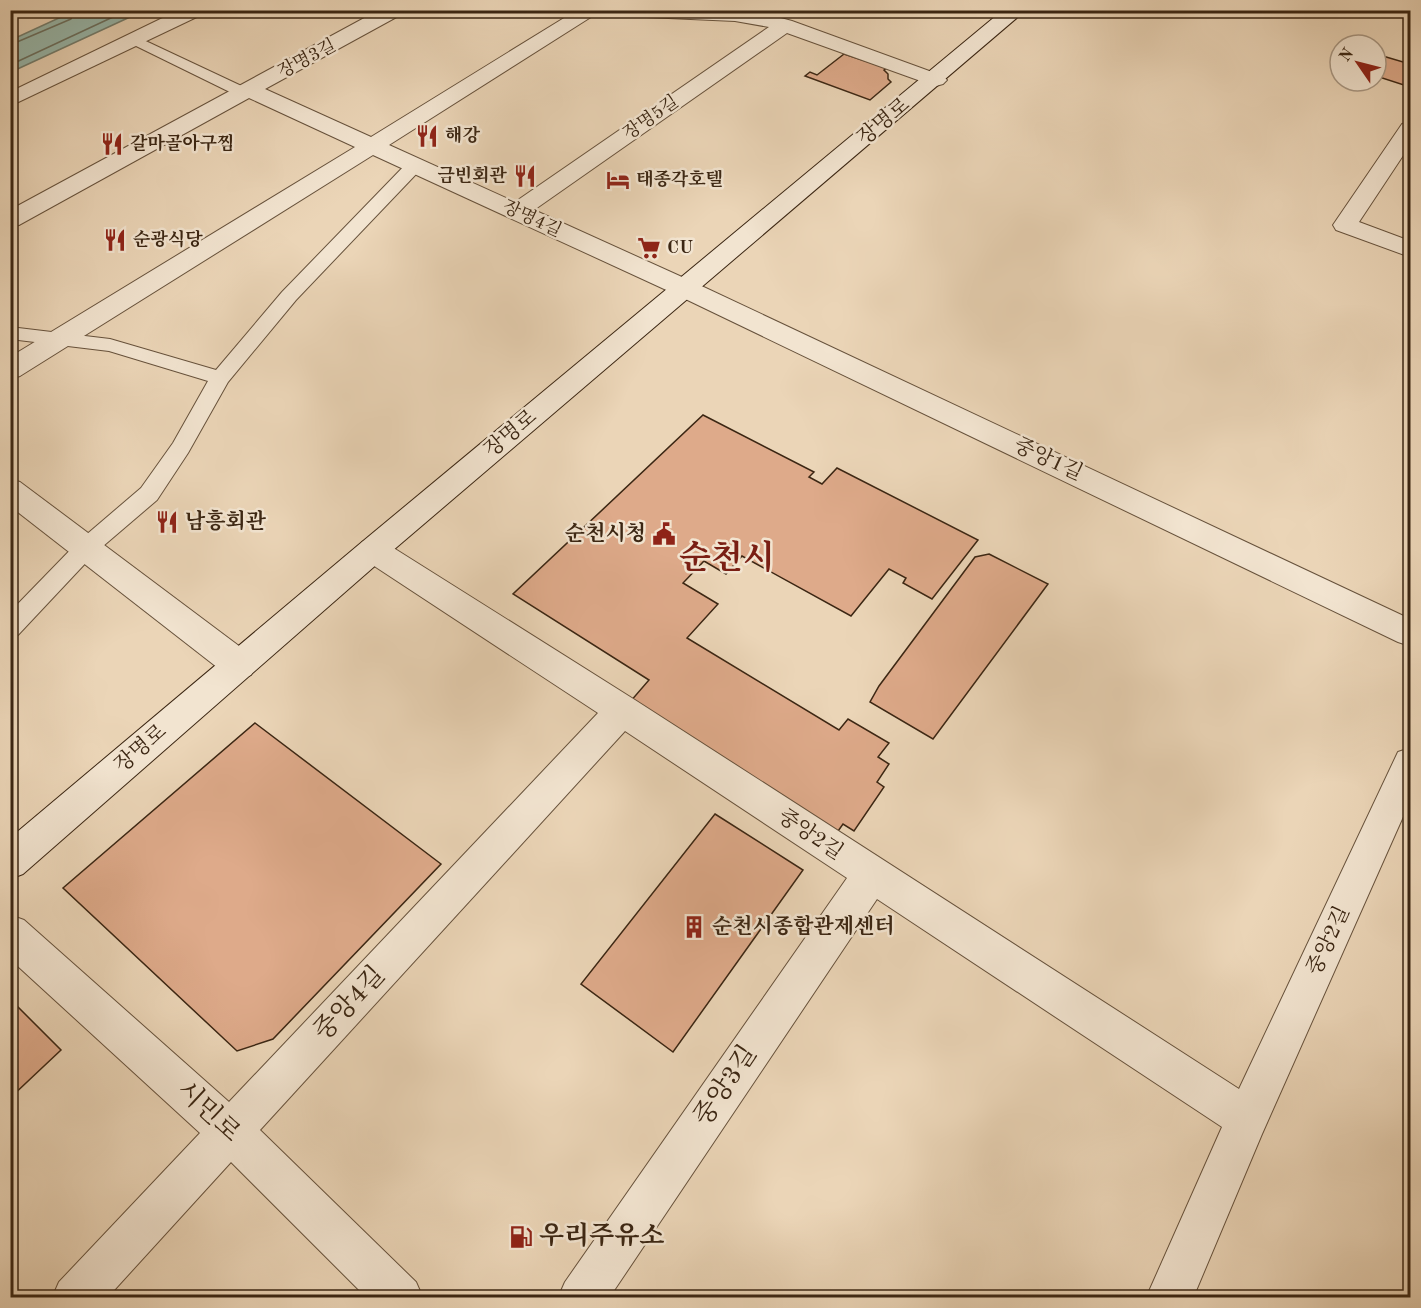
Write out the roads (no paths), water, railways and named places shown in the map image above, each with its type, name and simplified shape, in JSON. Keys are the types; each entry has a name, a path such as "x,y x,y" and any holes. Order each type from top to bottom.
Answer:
{"street":[{"path":"10,100 196,10"},
{"name":"장명3길","path":"10,220 395,10"},
{"path":"10,370 592,10"},
{"path":"624,10 781,19 936,80"},
{"name":"장명로","path":"10,862 373,550 684,288 936,80 1016,10"},
{"name":"장명5길","path":"517,211 781,19"},
{"name":"장명4길","path":"247,91 372,145 684,288"},
{"path":"1410,129 1345,225 1410,249"},
{"name":"중앙1길","path":"684,288 1410,633"},
{"path":"10,490 239,665"},
{"name":"중앙2길","path":"373,550 623,710 871,875 1248,1119"},
{"name":"중앙4길","path":"75,1298 623,710"},
{"name":"중앙2길","path":"1169,1298 1410,763"},
{"name":"중앙3길","path":"581,1298 871,875"},
{"name":"시민로","path":"10,933 231,1132 400,1298"}],"lane":[{"path":"135,40 247,91"},
{"path":"10,627 87,547 150,494 182,448 220,378 289,296 415,165"},
{"path":"10,333 132,350 220,378"}],"water":[{"path":"74,11 143,11 11,72 11,40"}],"place":[{"name":"해강","path":"427,136"},
{"name":"갈마골아구찜","path":"112,144"},
{"name":"금빈회관","path":"525,176"},
{"name":"태종각호텔","path":"618,180"},
{"name":"순광식당","path":"115,240"},
{"name":"CU","path":"649,248"},
{"name":"남흥회관","path":"167,522"},
{"name":"순천시청","path":"664,534"},
{"name":"순천시종합관제센터","path":"694,927"},
{"name":"우리주유소","path":"521,1237"}],"district":[{"name":"순천시","path":"727,559"}]}
